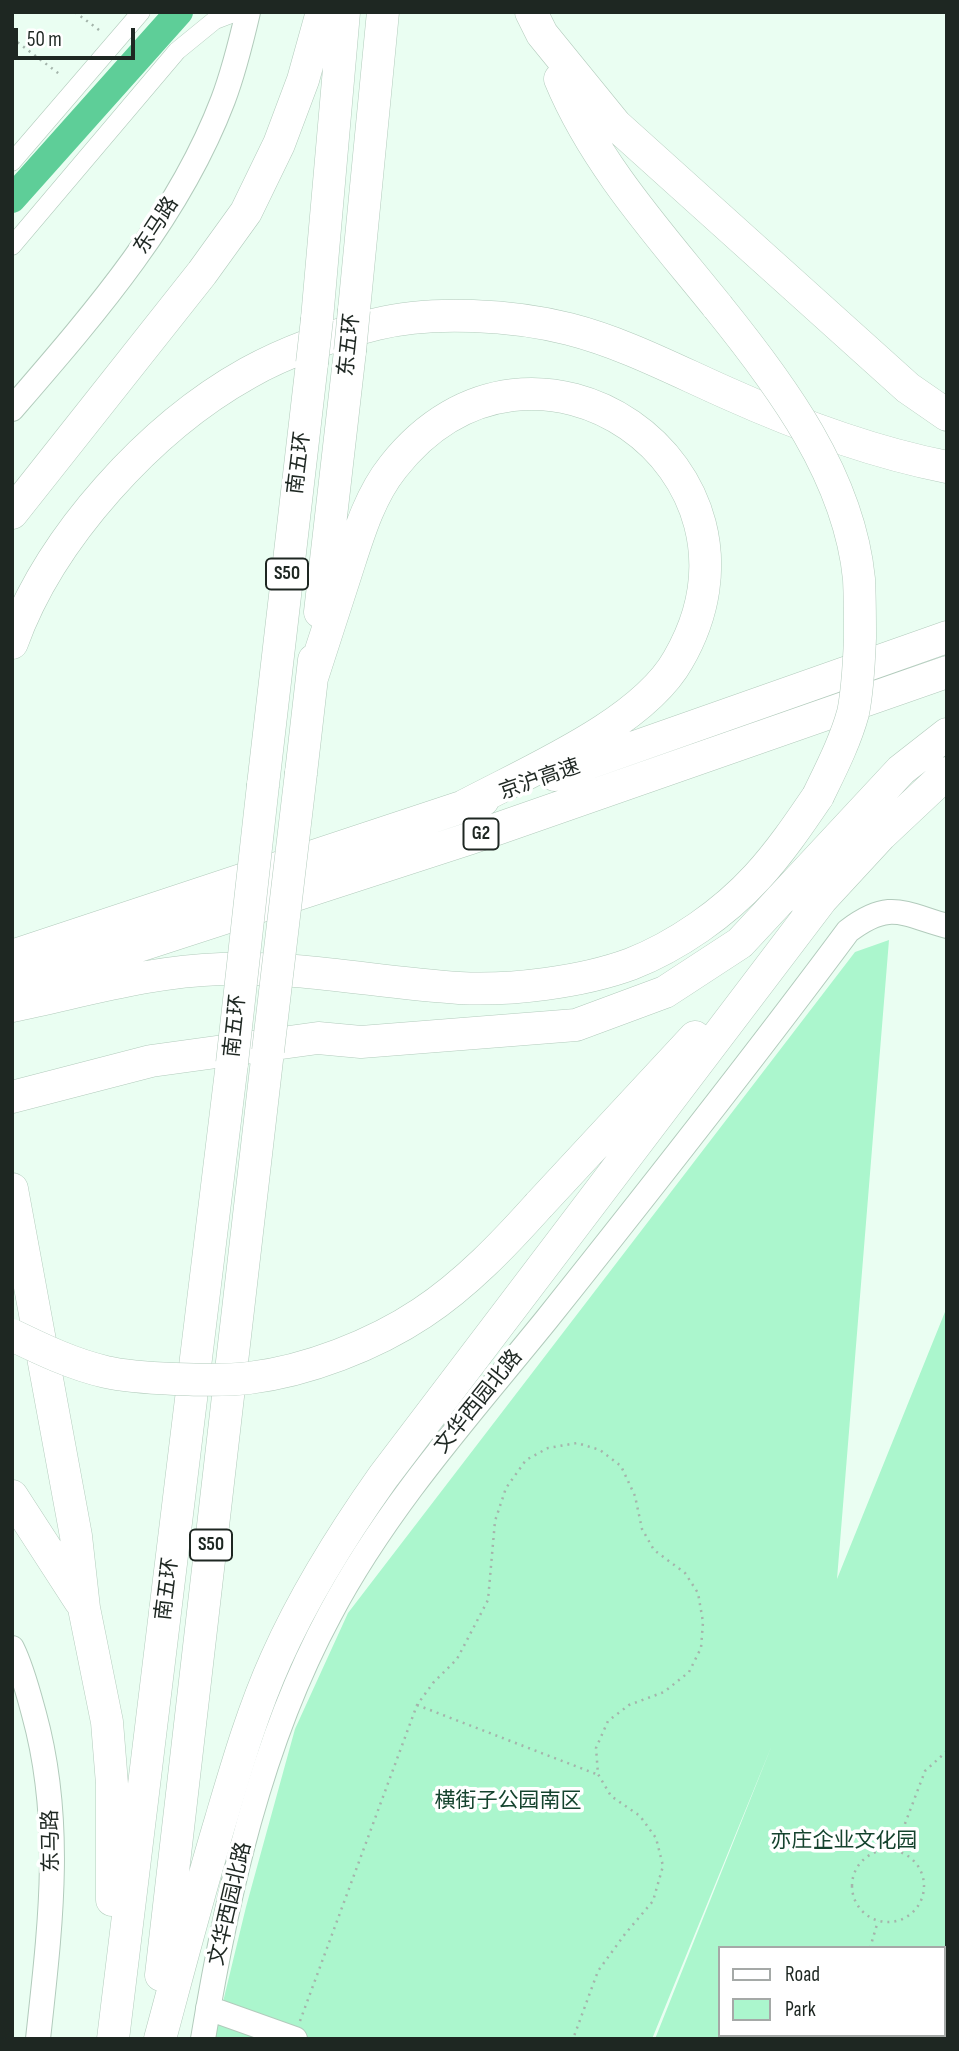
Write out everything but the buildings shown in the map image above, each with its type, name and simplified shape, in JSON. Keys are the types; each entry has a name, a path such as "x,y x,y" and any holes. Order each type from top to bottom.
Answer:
{"highway":[{"path":"12,513 202,273 246,212 279,144 303,80 322,12"},
{"name":"南五环","path":"111,2039 232,1063 317,319 344,12"},
{"name":"东五环","path":"312,678 350,351 383,12"},
{"path":"12,1006 172,973 222,969 285,970 460,988 505,988 566,980 631,964 676,941 724,906 763,870 785,844 818,796 839,755 853,712 859,662 859,578 840,502 826,467 806,431 750,346 626,191 593,141 566,93 536,23"},
{"path":"536,23 616,125 908,388 947,415"},
{"path":"12,643 64,543 98,500 177,422 249,372 289,354 378,323 425,317 477,317 515,319 568,329 616,344 828,435 919,462 947,467"},
{"path":"312,678 372,500 392,468 419,438 459,411 491,398 521,394 553,395 590,404 623,418 654,442 676,470 693,502 703,535 704,592 696,623 678,661 659,686 633,710 599,733 462,807"},
{"name":"京沪高速","path":"12,956 462,807 947,637"},
{"name":"京沪高速","path":"12,987 471,838 947,672"},
{"name":"南五环","path":"154,2039 312,678"},
{"path":"12,1097 151,1061 318,1038 361,1042 576,1025 665,992 740,943 901,771 947,734"},
{"path":"12,1335 58,1358 107,1372 202,1380 249,1378 289,1370 374,1340 423,1313 501,1247 881,835 947,773"},
{"path":"160,2039 205,1873 253,1717 276,1659 307,1595 341,1537 392,1465 821,900"},
{"path":"12,1189 76,1536 85,1608 107,1722 113,1784 111,2039"},
{"path":"12,1496 85,1608"}],"street":[{"path":"12,162 141,12"},
{"path":"12,246 177,51 215,20 236,12"},
{"name":"东马路","path":"12,409 107,297 146,245 180,189 223,100 248,12"},
{"name":"文华西园北路","path":"203,2039 233,1889 262,1781 293,1694 330,1614 370,1547 426,1468 691,1140 848,931 865,918 878,912 891,911 947,926"},
{"name":"东马路","path":"12,1647 44,1749 51,1799 52,1909 38,2039"},
{"path":"208,2008 294,2038"}],"path":[{"path":"75,12 115,43"},
{"path":"12,38 76,87"},
{"path":"294,2038 416,1705 457,1659 488,1600 495,1521 506,1488 526,1460 548,1448 576,1443 600,1450 621,1466 635,1496 642,1529 654,1550 685,1573 698,1593 703,1622 701,1648 689,1672 664,1692 629,1705 608,1721 596,1748 598,1774 611,1796 640,1816 656,1838 663,1866 653,1901 598,1971 573,2039"},
{"path":"416,1705 598,1774"},
{"path":"895,1850 925,1770 947,1751"},
{"path":"895,1850 909,1856 919,1867 923,1878 923,1894 915,1909 905,1918 892,1922 878,1921 866,1915 856,1903 852,1890 853,1876 859,1863 874,1852 895,1850"},
{"path":"871,1946 878,1921"}],"green space":[{"name":"横街子公园南区","path":"889,940 837,1579 947,1307 947,2039 655,2039 772,1745 652,2039 214,2039 246,1907 295,1729 348,1613 855,952"}],"waterway":[{"path":"12,199 179,12"}],"park label":[{"name":"亦庄企业文化园","path":"844,1842"}]}
